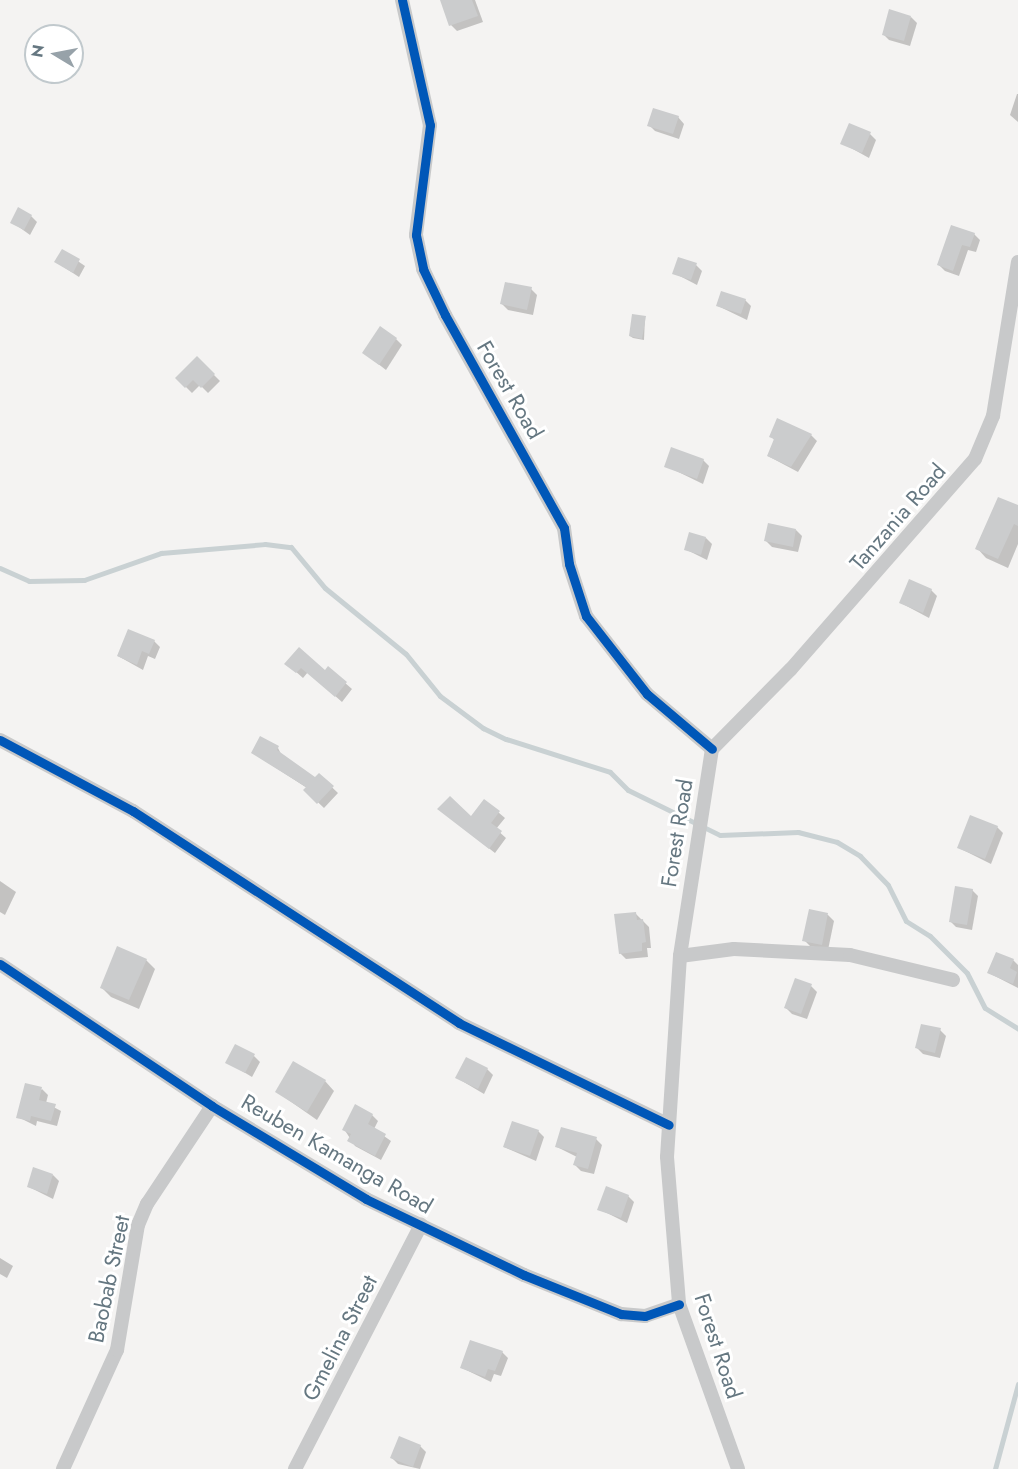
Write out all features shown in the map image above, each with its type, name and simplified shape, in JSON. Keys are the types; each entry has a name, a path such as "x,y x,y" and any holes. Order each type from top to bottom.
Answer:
{"street":[{"name":"Forest Road","path":"402,0 430,126 416,236 423,268 445,315 564,528 569,564 586,616 647,694 712,749 680,956 669,1125 672,1243 679,1304 738,1469"},
{"name":"Tanzania Road","path":"712,749 791,669 975,459 993,416 1018,262"},
{"path":"0,741 133,812 459,1023 669,1125"},
{"path":"680,956 734,949 850,955 953,980"},
{"name":"Reuben Kamanga Road","path":"0,964 212,1106 366,1199 524,1275 621,1314 645,1316 679,1304"},
{"name":"Baobab Street","path":"63,1469 117,1350 138,1225 147,1204 212,1106"},
{"name":"Gmelina Street","path":"295,1469 421,1226"}],"building":[{"path":"440,0 472,0 478,16 449,26"},
{"path":"889,9 911,16 904,41 882,35"},
{"path":"653,108 679,116 673,134 647,126"},
{"path":"849,123 871,132 862,153 840,144"},
{"path":"18,207 32,215 24,230 10,223"},
{"path":"951,225 975,233 970,247 962,245 953,271 937,265"},
{"path":"62,249 80,259 73,273 54,262"},
{"path":"678,257 697,263 691,280 672,274"},
{"path":"505,282 532,287 527,310 500,304"},
{"path":"721,291 746,299 741,314 716,306"},
{"path":"632,314 646,316 642,339 629,336"},
{"path":"380,326 397,338 379,365 362,353"},
{"path":"197,356 215,374 201,388 193,380 185,388 175,378"},
{"path":"777,418 812,434 791,467 767,456 774,439 769,437"},
{"path":"671,447 704,459 697,479 664,467"},
{"path":"998,497 1018,505 1018,526 1014,524 998,559 975,549"},
{"path":"768,523 796,529 793,547 764,541"},
{"path":"689,532 706,537 701,555 684,550"},
{"path":"909,579 932,589 923,613 899,603"},
{"path":"128,629 155,640 149,654 142,651 137,665 117,656"},
{"path":"299,647 325,670 328,666 347,682 335,697 301,668 296,673 284,664"},
{"path":"260,736 279,746 277,750 315,777 319,773 334,786 317,804 303,790 306,787 251,753"},
{"path":"450,796 471,816 484,799 500,811 491,823 502,831 489,849 437,809"},
{"path":"970,815 998,826 985,859 957,848"},
{"path":"955,886 973,889 967,925 949,922"},
{"path":"809,909 828,913 822,945 802,941"},
{"path":"636,912 637,920 643,919 646,942 642,943 642,951 619,954 614,914"},
{"path":"117,946 147,959 129,1000 100,988"},
{"path":"996,952 1014,959 1010,968 1017,972 1013,984 987,973"},
{"path":"795,978 812,984 801,1014 784,1008"},
{"path":"921,1024 941,1028 935,1053 915,1048"},
{"path":"235,1044 255,1054 245,1073 225,1063"},
{"path":"466,1057 488,1068 478,1089 455,1078"},
{"path":"293,1061 326,1080 307,1112 275,1092"},
{"path":"25,1083 42,1087 39,1100 56,1104 51,1121 31,1116 30,1121 16,1118"},
{"path":"355,1104 373,1114 368,1124 386,1134 375,1156 347,1141 351,1134 342,1130"},
{"path":"512,1121 539,1130 530,1156 503,1147"},
{"path":"561,1127 597,1137 588,1169 573,1165 577,1153 555,1147"},
{"path":"33,1167 53,1174 47,1194 27,1187"},
{"path":"606,1186 629,1195 621,1218 597,1210"},
{"path":"470,1340 503,1351 495,1371 488,1369 485,1377 460,1368"},
{"path":"399,1436 421,1445 413,1467 390,1458"}],"waterway":[{"path":"0,568 29,581 84,580 161,553 265,544 291,547 325,588 406,654 440,696 483,728 506,739 610,772 628,790 720,835 798,832 837,842 860,856 888,885 906,921 930,936 967,973 985,1008 1018,1029"},
{"path":"995,1469 1018,1384"}],"cycle path":[{"path":"402,0 430,125 416,235 423,269 445,315 564,528 569,564 586,616 647,694 712,749"},
{"path":"0,740 133,811 459,1023 669,1125"},
{"path":"0,964 212,1106 366,1199 524,1275 621,1314 645,1316 679,1304"}]}
